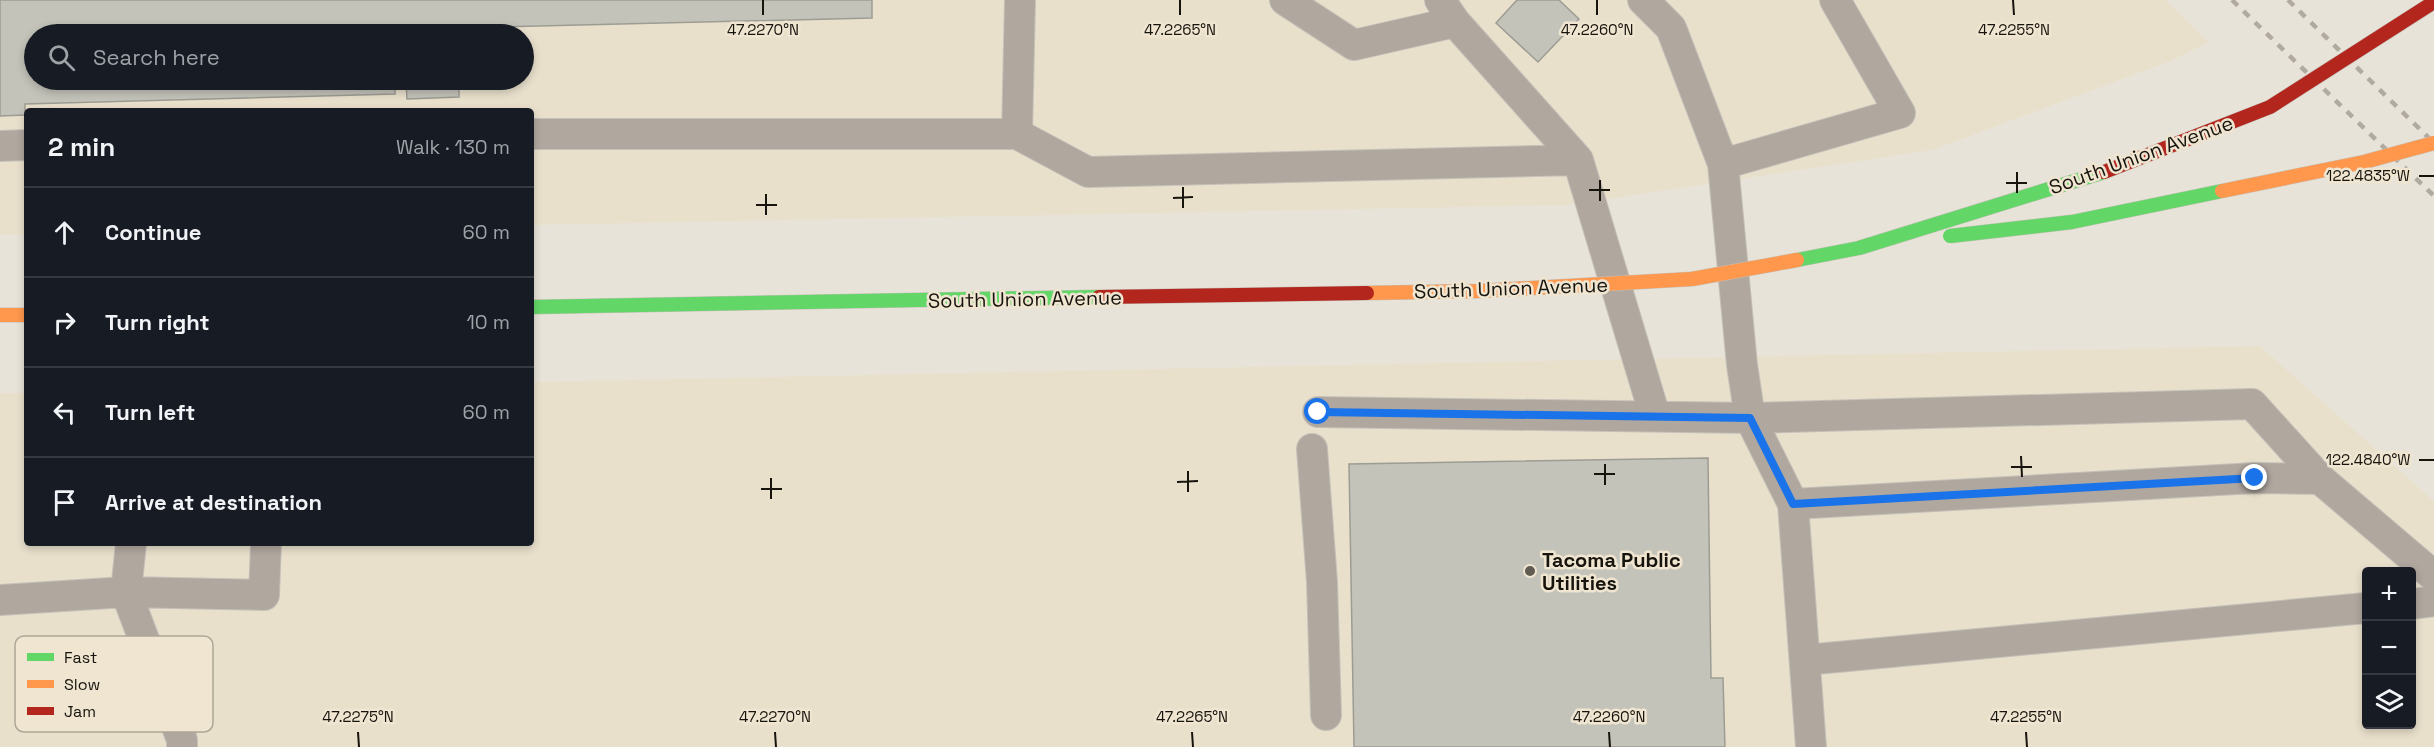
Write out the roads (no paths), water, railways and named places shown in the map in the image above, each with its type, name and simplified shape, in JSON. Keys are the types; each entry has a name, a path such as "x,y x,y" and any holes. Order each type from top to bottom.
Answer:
{"main road":[{"name":"South Union Avenue","path":"534,307 1479,291 1692,279 1859,248 2088,179 2270,107 2434,2"},
{"path":"1859,248 2072,222 2364,162 2434,144"},
{"path":"0,315 24,315"}],"lane":[{"path":"1017,135 1020,0"},
{"path":"1285,0 1354,45 1448,11 1578,160 1655,417"},
{"path":"1643,0 1671,28 1723,164 1742,365 1750,418 1793,504 1811,747"},
{"path":"1723,164 1900,113 1835,0"},
{"path":"534,134 1017,135 1088,172 1578,160"},
{"path":"0,146 24,145"},
{"path":"1318,412 1750,418 2252,404 2320,479 2434,576"},
{"path":"1312,449 1322,582 1326,715"},
{"path":"1793,504 2255,478 2320,479"},
{"path":"131,546 126,592 143,636"},
{"path":"0,600 126,592 264,595 266,546"},
{"path":"2416,604 2434,602"},
{"path":"1805,660 2362,608"},
{"path":"179,732 182,747"}],"railway":[{"path":"2232,0 2434,196"},
{"path":"2288,0 2434,143"}],"place":[{"name":"Tacoma Public Utilities","path":"1530,571"}]}
